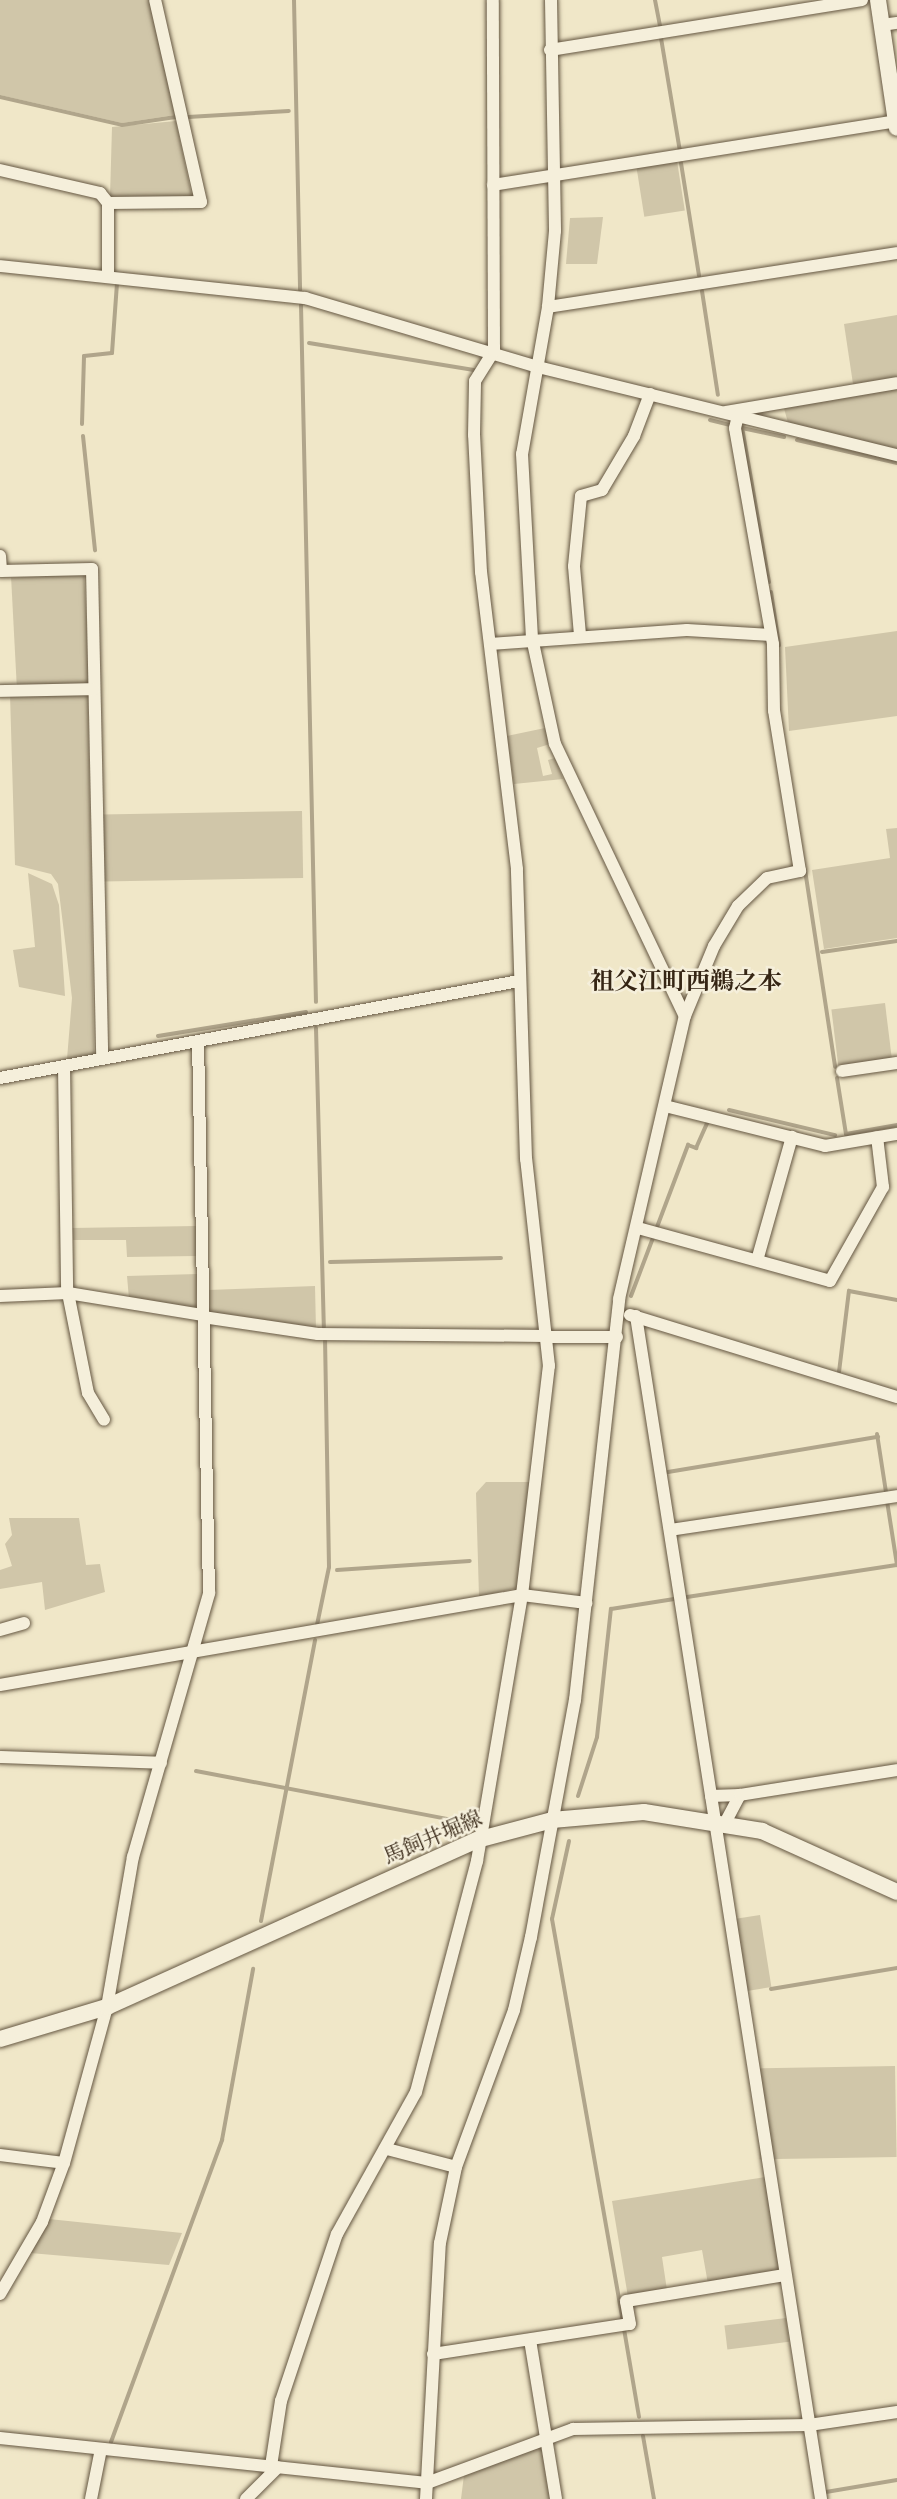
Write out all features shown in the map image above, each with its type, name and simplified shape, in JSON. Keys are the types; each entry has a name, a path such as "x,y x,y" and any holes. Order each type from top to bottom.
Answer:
{"main road":[{"path":"878,0 889,24 897,125"},
{"name":"馬飼井堀線","path":"0,2039 106,2007 477,1840 552,1820 644,1812 720,1822 762,1831 897,1892"}],"street":[{"path":"108,203 201,202 155,0"},
{"path":"246,2499 275,2467 281,2401 337,2234 387,2149 416,2092 477,1861 477,1840 522,1595 549,1366 526,1159 517,869 490,644 474,435 476,381 494,351 493,0"},
{"path":"551,0 550,50 555,176 548,307 522,454 532,638 555,744 685,1016"},
{"path":"550,50 862,0"},
{"path":"494,184 897,125"},
{"path":"0,170 100,192 108,203 108,275"},
{"path":"548,307 897,253"},
{"path":"0,266 108,275 305,298 494,351 538,367 897,455"},
{"path":"725,412 897,383"},
{"path":"580,635 574,566 581,496 602,490 634,436 650,394"},
{"path":"426,2499 440,2243 456,2167 514,2010 552,1820 587,1603 620,1313 664,1106 685,1016 714,946 738,906 767,878 800,871 774,711 771,635 735,428 738,416"},
{"path":"0,556 2,571 92,569 102,1058"},
{"path":"490,644 532,638 708,630 771,635"},
{"path":"0,691 94,689"},
{"path":"0,1078 519,981"},
{"path":"0,2294 42,2222 64,2163 106,2007 133,1857 209,1593 198,1042"},
{"path":"842,1071 897,1063"},
{"path":"64,1066 67,1293 88,1393 104,1420"},
{"path":"664,1106 825,1146 897,1134"},
{"path":"758,1257 792,1137"},
{"path":"639,1228 758,1257 830,1281 883,1187 877,1137"},
{"path":"0,1296 67,1293 318,1334 617,1337"},
{"path":"620,1313 897,1397"},
{"path":"636,1316 711,1796 720,1822 785,2275 821,2499"},
{"path":"670,1530 897,1496"},
{"path":"0,1685 192,1655 522,1595 587,1603"},
{"path":"0,1630 24,1623"},
{"path":"0,1757 161,1763"},
{"path":"711,1796 740,1795 897,1770"},
{"path":"720,1822 740,1795"},
{"path":"387,2149 456,2167"},
{"path":"0,2154 64,2163"},
{"path":"433,2355 630,2324 626,2301 785,2275"},
{"path":"530,2340 556,2499"},
{"path":"0,2438 427,2482 573,2429 809,2425 897,2412"},
{"path":"91,2499 101,2449"}],"shaded area":[{"path":"0,0 149,0 175,115 122,123 0,95"},
{"path":"176,121 192,197 110,197 112,127"},
{"path":"677,161 685,210 644,217 637,167"},
{"path":"603,217 597,264 566,264 570,218"},
{"path":"897,315 897,377 853,384 844,324"},
{"path":"897,389 897,451 789,426 783,405"},
{"path":"84,574 90,683 17,687 11,578"},
{"path":"897,631 897,716 789,731 785,647"},
{"path":"10,694 88,694 94,1056 67,1059 72,998 58,884 51,874 15,865"},
{"path":"545,728 550,744 537,748 543,776 552,774 548,760 555,758 563,779 514,784 507,736"},
{"path":"302,811 303,878 103,881 102,814"},
{"path":"897,828 897,938 824,949 812,870 890,858 886,829"},
{"path":"28,873 52,884 59,905 65,996 19,987 13,950 35,947"},
{"path":"885,1003 892,1061 838,1067 831,1010"},
{"path":"196,1226 196,1256 127,1257 126,1240 73,1240 72,1228"},
{"path":"197,1274 196,1310 129,1299 127,1276"},
{"path":"315,1286 316,1330 209,1312 208,1290"},
{"path":"486,1482 531,1482 517,1588 479,1597 476,1493"},
{"path":"9,1518 79,1518 86,1565 100,1564 105,1592 45,1610 42,1582 0,1589 0,1570 12,1566 5,1544 12,1535"},
{"path":"760,1915 771,1987 746,1991 734,1919"},
{"path":"895,2066 897,2157 760,2159 758,2068"},
{"path":"765,2177 780,2273 708,2284 702,2250 662,2257 667,2290 628,2297 612,2201"},
{"path":"49,2219 182,2233 169,2265 30,2253"},
{"path":"786,2318 789,2342 727,2349 724,2326"},
{"path":"544,2445 554,2499 461,2499 464,2475"}],"waterway":[{"path":"294,0 300,290"},
{"path":"655,0 660,26"},
{"path":"661,38 680,152"},
{"path":"0,97 122,125 175,117"},
{"path":"188,117 289,111"},
{"path":"681,163 699,276"},
{"path":"82,424 84,356 112,353 117,283"},
{"path":"702,291 718,395"},
{"path":"301,305 316,1002"},
{"path":"309,343 474,370"},
{"path":"710,420 730,425"},
{"path":"769,582 742,428 784,437"},
{"path":"83,436 95,550"},
{"path":"797,440 897,463"},
{"path":"771,592 779,645"},
{"path":"805,870 835,1067"},
{"path":"822,952 897,941"},
{"path":"158,1036 306,1012"},
{"path":"316,1028 324,1327"},
{"path":"837,1078 846,1134 897,1125"},
{"path":"729,1110 835,1135"},
{"path":"657,1227 688,1145 696,1148 707,1123"},
{"path":"631,1296 654,1235"},
{"path":"330,1262 501,1258"},
{"path":"839,1372 849,1291 897,1300"},
{"path":"317,1625 329,1567 325,1341"},
{"path":"877,1434 886,1492"},
{"path":"668,1472 878,1437"},
{"path":"887,1501 897,1565"},
{"path":"337,1570 470,1561"},
{"path":"687,1597 897,1565"},
{"path":"578,1796 597,1737 611,1609 674,1599"},
{"path":"261,1921 315,1640"},
{"path":"196,1771 457,1821"},
{"path":"569,1841 552,1919 623,2321"},
{"path":"771,1989 897,1968"},
{"path":"111,2442 222,2140 253,1969"},
{"path":"624,2329 639,2417"},
{"path":"643,2436 654,2499"},
{"path":"826,2492 897,2480"}],"district":[{"name":"祖父江町西鵜之本","path":"686,983"}]}
